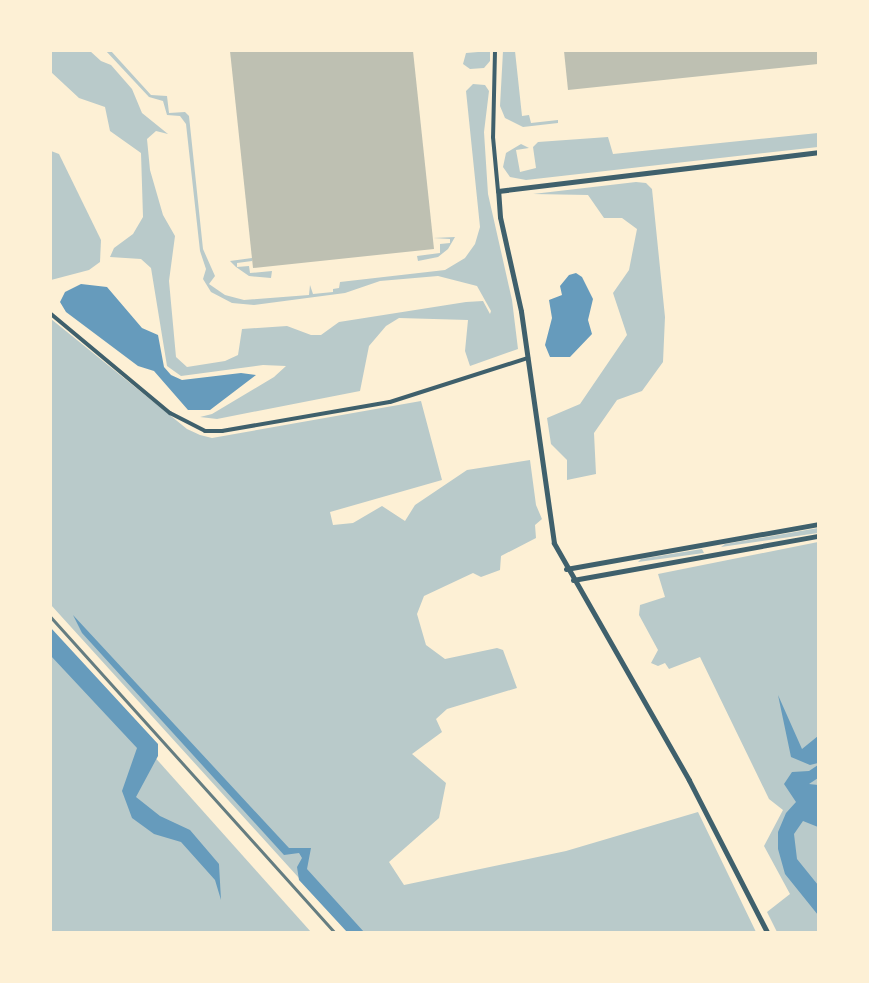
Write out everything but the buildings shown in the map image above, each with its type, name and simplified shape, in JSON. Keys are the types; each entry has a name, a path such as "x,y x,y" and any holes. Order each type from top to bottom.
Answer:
{"street":[{"path":"495,51 493,137 500,217 514,271 554,543 566,569 689,780 767,932"},
{"path":"498,190 818,152"},
{"path":"51,314 170,413 205,431 222,431 390,402 528,358"},
{"path":"566,569 818,524"},
{"path":"573,580 818,536"},
{"path":"711,543 713,554"}],"shaded area":[{"path":"51,51 90,51 101,61 111,65 132,89 142,113 168,134 156,131 147,139 150,170 163,215 175,236 169,281 176,357 187,367 225,361 238,355 242,329 287,326 311,335 321,335 339,322 466,302 483,301 490,314 491,311 477,286 438,276 380,281 345,293 254,305 232,303 211,292 203,279 206,269 200,251 186,124 180,116 167,115 163,101 149,97 106,51 111,51 151,95 167,96 169,113 185,112 189,116 203,249 215,276 209,284 225,295 244,300 309,295 310,285 313,294 333,292 333,289 339,288 340,282 445,270 465,258 475,244 480,227 466,91 473,84 485,85 489,91 484,132 488,194 512,300 518,349 470,366 465,351 468,320 399,318 386,326 369,346 360,391 217,419 200,417 212,414 274,377 286,366 263,365 181,376 167,366 151,268 141,259 110,257 114,248 133,234 143,217 141,153 110,131 105,107 79,98 51,72"},
{"path":"490,51 490,61 484,68 470,69 463,64 466,53"},
{"path":"503,51 515,51 522,116 529,115 531,123 558,120 558,123 523,127 505,118 500,106"},
{"path":"818,133 818,147 526,180 510,177 503,167 506,153 521,144 529,148 516,150 520,172 536,168 533,147 538,142 608,137 613,154"},
{"path":"51,151 59,154 101,240 100,262 89,270 51,280"},
{"path":"636,182 646,183 652,189 665,317 663,362 642,391 617,400 594,433 596,474 567,480 567,460 551,444 547,418 580,404 627,335 613,293 629,270 637,229 622,218 604,218 588,195 533,194"},
{"path":"455,237 448,249 438,257 418,261 417,256 440,253 440,244 450,243 450,239 433,238"},
{"path":"252,258 252,261 237,263 237,267 249,266 250,273 272,271 271,278 249,276 236,267 230,261"},
{"path":"51,319 187,429 212,438 421,401 442,480 330,512 333,525 353,523 382,506 405,521 415,505 467,470 530,460 536,505 542,519 535,525 536,538 501,556 500,570 481,577 473,573 424,596 417,614 426,645 445,659 497,648 503,650 517,688 447,709 436,719 442,732 412,754 446,783 439,818 389,862 404,885 566,851 698,812 756,932 348,932 51,605"},
{"path":"818,528 818,533 721,547 725,544"},
{"path":"818,542 818,932 777,932 767,912 790,894 764,846 783,810 769,799 700,657 669,669 665,663 658,666 651,663 658,650 639,615 640,605 665,597 658,574"},
{"path":"702,549 704,553 638,562 641,559"},
{"path":"51,641 311,932 51,932"}],"water":[{"path":"576,273 582,277 593,299 588,320 592,334 570,357 550,357 545,345 552,318 549,300 562,295 560,286 569,275"},
{"path":"81,284 107,287 142,328 158,335 164,367 171,375 182,380 241,373 256,375 210,410 188,410 154,371 138,366 66,312 60,302 65,292"},
{"path":"73,615 289,848 311,848 307,869 364,932 347,932 299,880 297,867 302,858 299,853 284,855 82,633"},
{"path":"51,628 158,744 158,756 136,797 160,816 190,830 219,864 221,900 215,880 181,842 154,834 132,818 122,791 137,748 51,656"},
{"path":"778,695 802,749 818,736 818,763 810,765 791,757"},
{"path":"818,765 818,778 809,784 818,785 818,827 803,821 794,834 797,859 818,885 818,915 785,874 778,849 778,832 786,813 796,802 784,784 792,772 809,771"}],"railway":[{"path":"51,617 335,932"}]}
